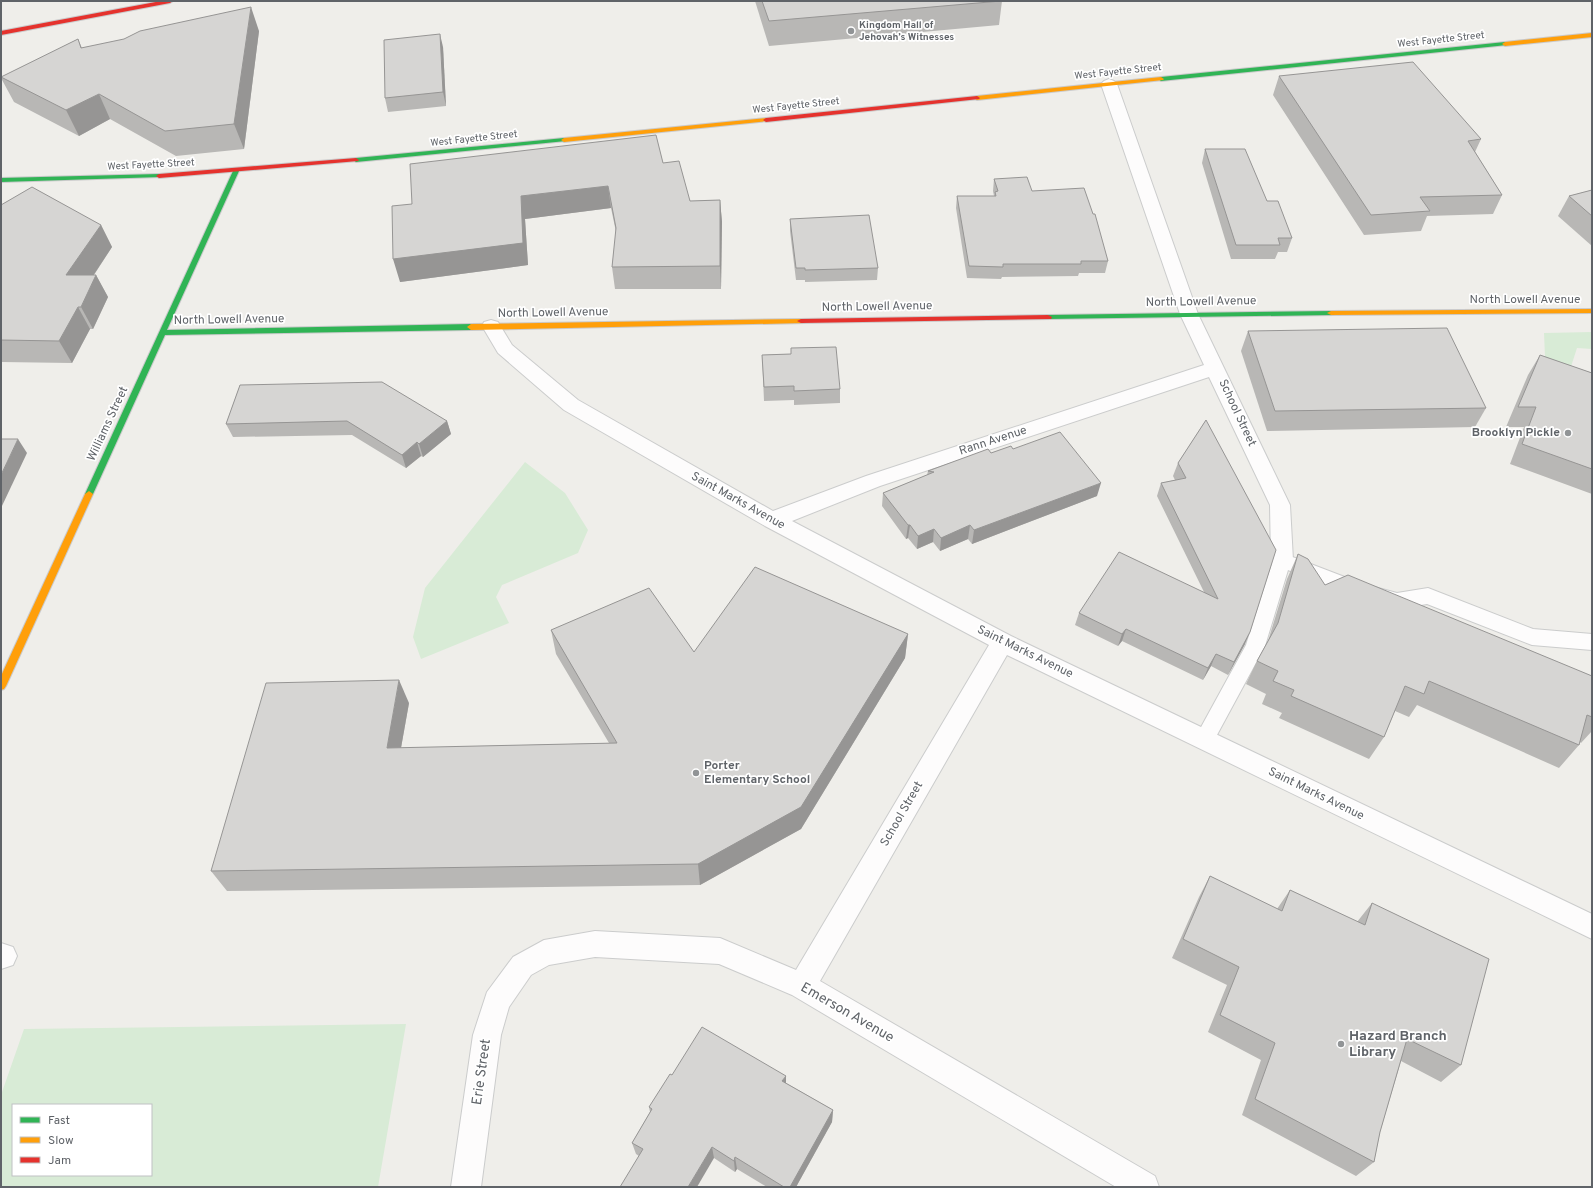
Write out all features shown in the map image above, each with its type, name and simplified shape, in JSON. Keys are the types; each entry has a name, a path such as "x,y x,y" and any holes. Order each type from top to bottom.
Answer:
{"street":[{"path":"1,33 170,1"},
{"name":"West Fayette Street","path":"1,180 132,178 236,172 450,152 1592,36"},
{"name":"School Street","path":"1109,84 1189,314 1280,505 1282,560"},
{"name":"Williams Street","path":"1,686 236,172"},
{"name":"North Lowell Avenue","path":"162,333 1189,314 1592,311"},
{"name":"Saint Marks Avenue","path":"491,326 505,349 571,405 772,520 1003,642 1592,927"},
{"name":"Rann Avenue","path":"772,520 873,481 1215,368"},
{"name":"School Street","path":"802,986 1003,642"},
{"name":"Emerson Avenue","path":"522,966 544,953 596,944 720,951 802,986 1144,1187"},
{"name":"Erie Street","path":"466,1187 487,1035 497,1001 522,966"}],"lane":[{"path":"1282,560 1359,591 1397,601 1428,596 1532,637 1592,642"},
{"name":"School Street","path":"1204,740 1255,646 1282,560"}],"green space":[{"path":"1592,332 1592,349 1577,348 1564,388 1546,381 1544,333"},
{"path":"525,462 565,493 588,530 578,553 502,585 496,597 509,623 421,659 413,637 425,588"},
{"path":"406,1024 378,1187 1,1187 1,1095 24,1029"}],"building":[{"path":"762,1 1001,1 769,21"},
{"path":"251,7 234,124 165,131 99,94 66,110 1,77 78,39 81,48 124,39 140,31"},
{"path":"440,34 443,92 385,98 384,40"},
{"path":"1413,62 1481,139 1468,141 1502,195 1420,197 1430,211 1371,215 1279,76"},
{"path":"656,135 663,163 679,161 690,201 720,200 720,266 612,267 616,228 608,186 521,196 523,243 393,259 392,206 412,204 410,164"},
{"path":"1205,149 1245,149 1267,201 1278,201 1292,238 1278,238 1280,245 1236,245"},
{"path":"1027,177 1032,191 1084,188 1093,214 1095,214 1108,261 1081,261 1081,264 1003,264 1003,267 969,266 957,196 996,196 995,192 998,191 994,179"},
{"path":"32,187 101,225 66,275 96,275 81,307 78,307 59,341 1,340 1,205"},
{"path":"1592,190 1592,216 1569,196"},
{"path":"869,215 878,268 805,270 805,268 796,268 790,219"},
{"path":"1447,328 1486,408 1275,411 1248,331"},
{"path":"836,347 840,389 794,391 794,386 764,387 762,355 791,354 791,348"},
{"path":"1540,355 1592,373 1592,469 1522,444 1536,407 1518,407"},
{"path":"382,382 447,421 419,444 417,442 402,455 347,421 226,424 240,385"},
{"path":"1206,420 1276,550 1250,632 1234,662 1216,654 1208,668 1126,629 1122,634 1079,613 1119,552 1218,599 1161,483 1186,478 1178,463"},
{"path":"1060,432 1101,483 974,530 970,525 941,538 934,529 918,536 883,493 934,472 928,471 988,449 991,453 1011,446 1013,449"},
{"path":"1,439 18,439 1,475"},
{"path":"1298,554 1308,559 1325,585 1348,575 1592,676 1592,717 1587,715 1579,745 1429,681 1424,694 1405,686 1384,737 1291,696 1294,690 1273,681 1278,671 1257,661 1278,623"},
{"path":"755,567 908,634 801,807 698,864 211,871 266,683 399,680 387,748 617,743 551,630 649,588 694,652"},
{"name":"Hazard Branch Library","path":"1210,876 1282,911 1290,890 1365,925 1372,903 1489,959 1461,1065 1407,1039 1380,1132 1374,1162 1255,1099 1275,1043 1220,1015 1239,967 1183,939"},
{"path":"702,1027 786,1076 782,1081 833,1110 790,1187 784,1187 735,1157 734,1161 712,1147 688,1187 620,1187 643,1149 632,1143 652,1109 649,1107 670,1074 672,1075"}],"traffic: fast":[{"path":"1161,79 1505,44"},
{"path":"356,160 564,140"},
{"path":"89,494 236,171"},
{"path":"1,180 159,176"},
{"path":"1048,317 1331,313"},
{"path":"162,333 471,327"}],"traffic: slow":[{"path":"1505,44 1592,35"},
{"path":"977,98 1161,79"},
{"path":"564,140 766,120"},
{"path":"1331,313 1592,311"},
{"path":"471,327 801,321"},
{"path":"1,686 89,494"}],"traffic: jam":[{"path":"1,33 170,1"},
{"path":"766,120 977,98"},
{"path":"159,176 356,160"},
{"path":"801,321 1048,317"}],"place":[{"name":"Kingdom Hall of Jehovah’s Witnesses","path":"851,31"},
{"name":"Brooklyn Pickle","path":"1568,433"},
{"name":"Porter Elementary School","path":"696,773"},
{"name":"Hazard Branch Library","path":"1341,1044"}]}
